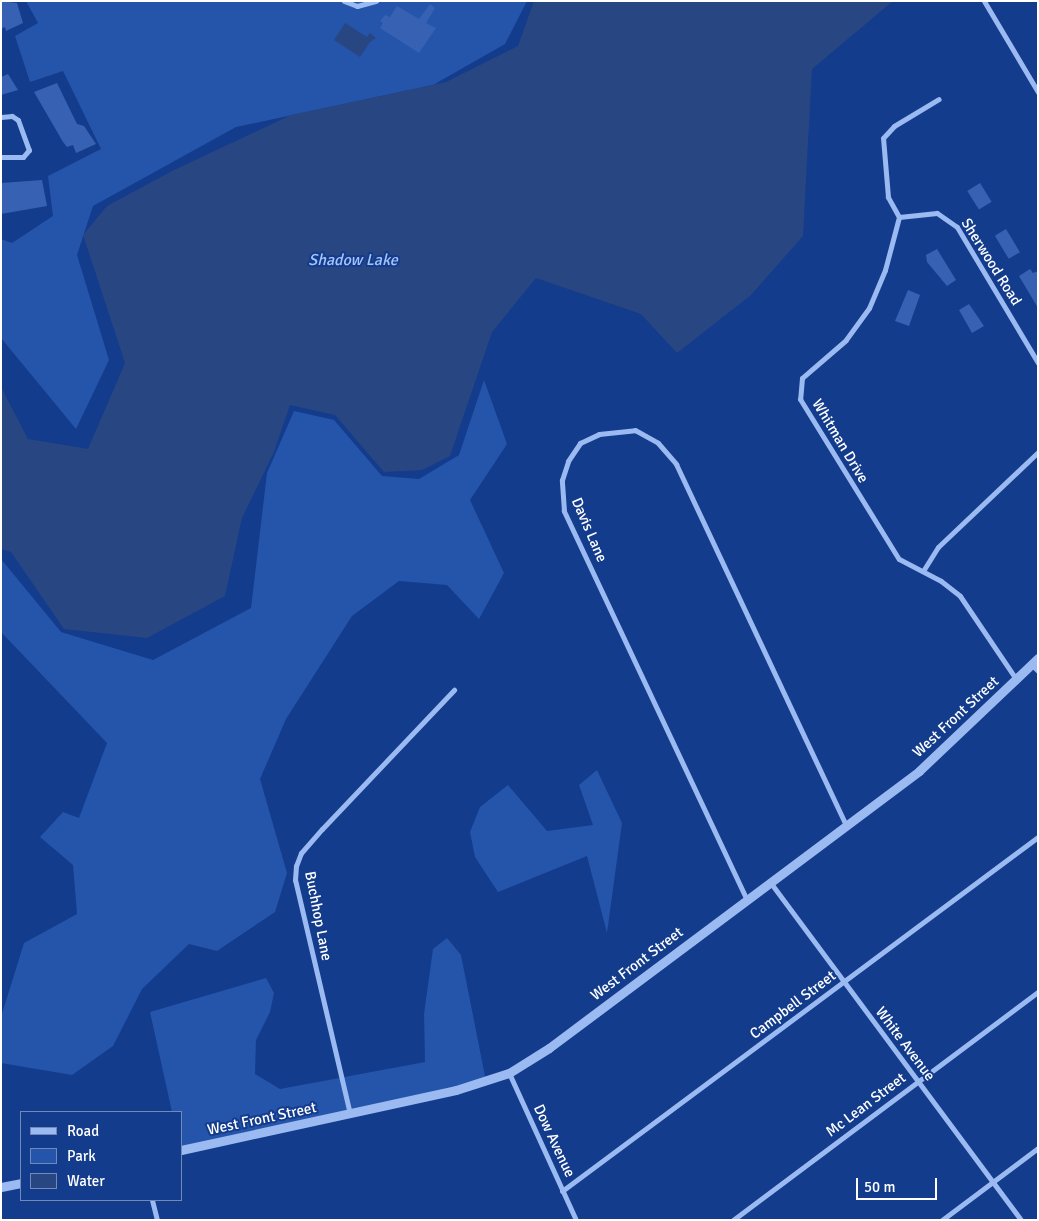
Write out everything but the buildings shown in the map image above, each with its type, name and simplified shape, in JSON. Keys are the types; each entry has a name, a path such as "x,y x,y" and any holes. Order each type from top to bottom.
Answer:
{"street":[{"path":"344,1 357,6 376,1"},
{"path":"984,1 1038,92"},
{"path":"899,217 888,197 883,138 894,126 939,99"},
{"path":"1,117 12,116 18,120 29,150 23,157 1,157"},
{"name":"Sherwood Road","path":"899,217 936,213 957,227 1038,363"},
{"name":"Whitman Drive","path":"899,217 885,270 869,308 846,340 809,368 802,378 799,391 888,545 899,559 960,596 1016,679"},
{"name":"Davis Lane","path":"746,898 564,511 562,480 568,461 580,443 600,434 625,429 648,436 666,451 681,474 846,825"},
{"path":"923,572 938,547 1038,452"},
{"name":"West Front Street","path":"182,1150 456,1090 509,1073 549,1048 746,898 919,771 1016,679 1036,665"},
{"name":"Buchhop Lane","path":"350,1114 296,880 296,866 301,853 322,829 454,690"},
{"name":"Campbell Street","path":"562,1190 1038,837"},
{"name":"White Avenue","path":"770,882 1021,1220"},
{"name":"Mc Lean Street","path":"733,1220 1038,992"},
{"name":"Dow Avenue","path":"509,1073 576,1220"},
{"path":"942,1220 1038,1148"},
{"path":"1,1187 20,1183"},
{"path":"152,1201 157,1220"}],"green space":[{"path":"26,1 527,1 505,44 433,85 236,127 93,206 77,255 109,360 76,429 1,338 1,239 12,243 53,216 48,176 101,149 63,71 30,82 15,36 38,23"},
{"path":"484,380 507,444 470,500 504,573 479,619 447,585 399,581 352,616 286,719 260,779 287,873 275,912 217,951 189,944 142,989 113,1046 72,1075 1,1063 1,1017 24,943 77,914 73,865 40,837 63,812 79,818 107,743 1,632 1,559 61,632 153,660 251,608 267,473 294,411 334,420 382,476 419,479 459,455"},
{"path":"597,770 622,823 607,933 587,856 498,892 475,857 470,832 480,807 508,785 547,831 593,825 579,785"},
{"path":"447,938 461,955 486,1081 182,1151 182,1111 172,1111 150,1012 266,978 274,993 270,1012 256,1040 255,1074 280,1089 425,1062 424,1014 433,949"}],"water":[{"name":"Shadow Lake","path":"534,1 893,1 812,69 803,236 751,295 677,353 641,314 536,278 492,332 450,456 422,470 384,472 335,415 290,405 274,452 242,518 225,596 147,638 64,629 11,552 1,549 1,387 28,439 88,449 125,363 83,235 107,206 174,170 291,115 446,82 518,46"},
{"path":"345,23 367,37 370,33 376,38 370,42 360,57 334,40"}]}
